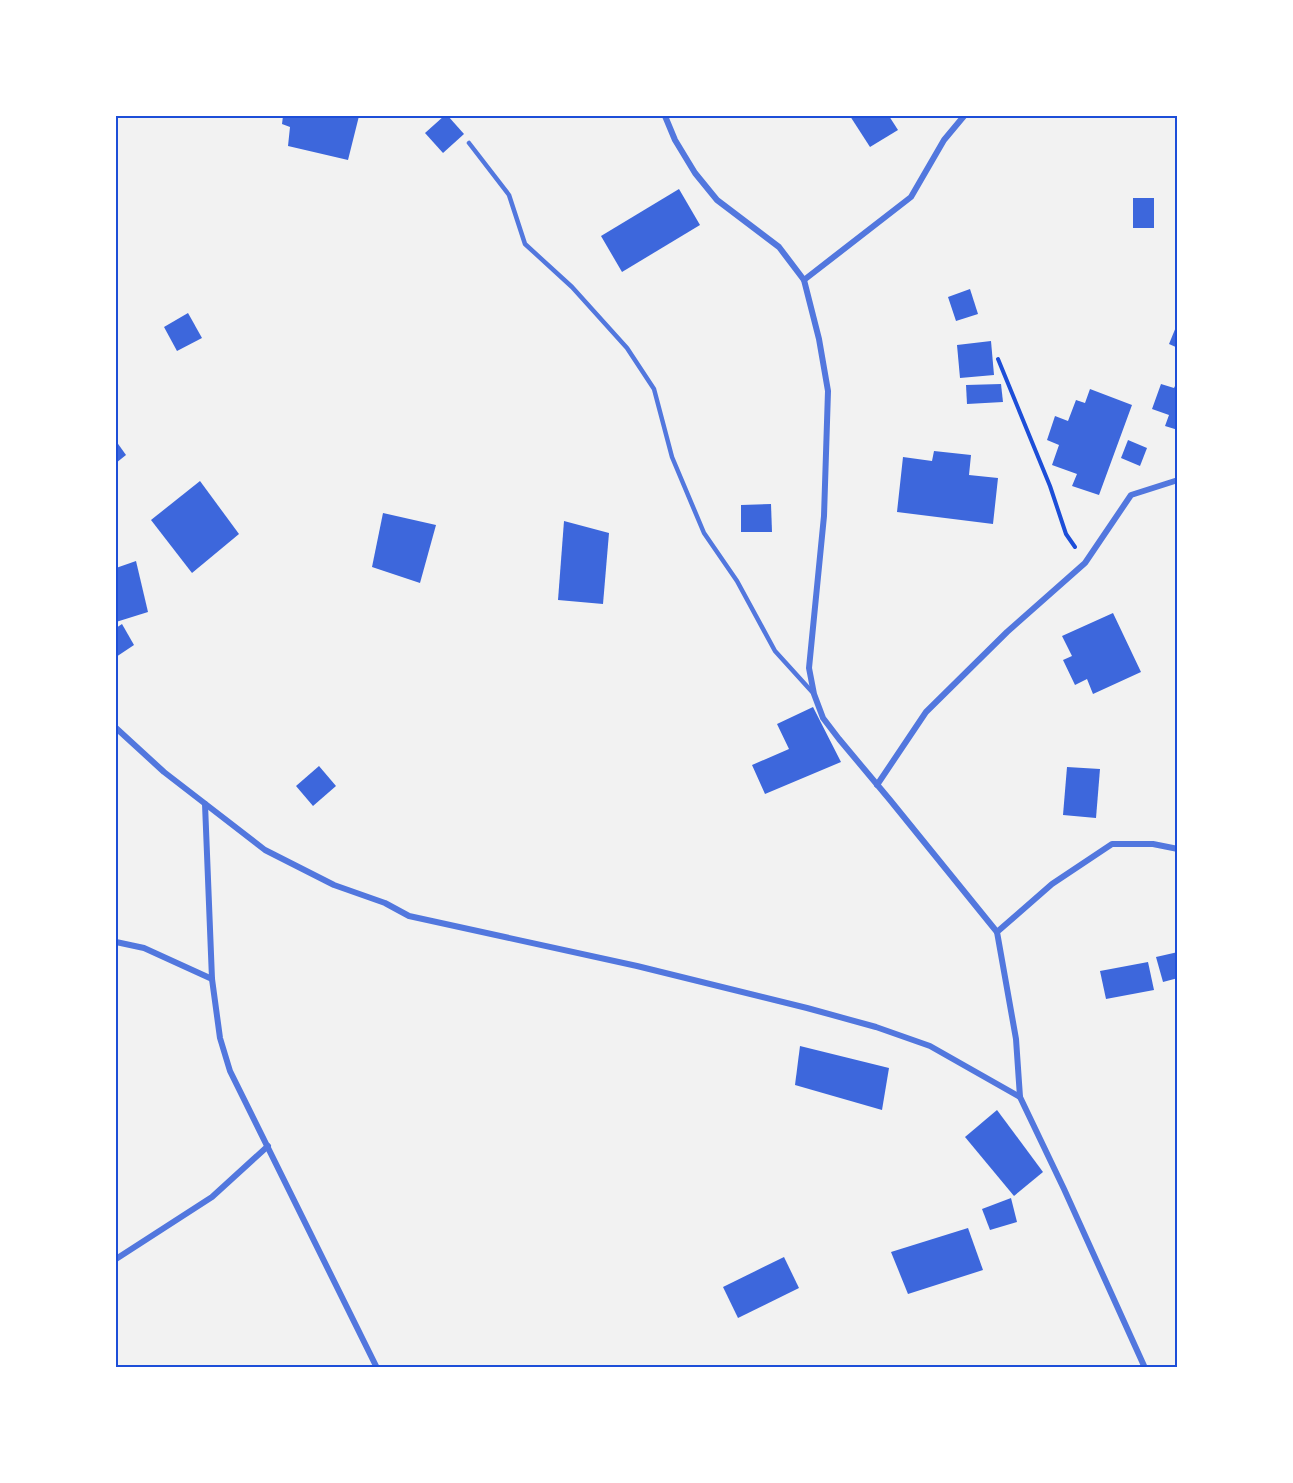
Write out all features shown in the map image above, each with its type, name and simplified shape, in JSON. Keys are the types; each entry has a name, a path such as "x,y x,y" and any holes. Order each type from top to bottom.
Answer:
{"street":[{"path":"665,116 675,140 695,173 717,200 779,247 804,280 819,339 828,391 824,516 809,668 814,694 823,718 839,740 997,932 1016,1039 1020,1097 1145,1368"},
{"path":"804,280 911,197 944,140 964,116"},
{"path":"877,785 926,712 1007,632 1085,563 1131,495 1178,480"},
{"path":"116,728 164,772 265,850 334,885 385,903 409,916 637,966 876,1027 930,1046 1020,1097"},
{"path":"205,804 212,979 220,1038 231,1071 377,1368"},
{"path":"997,932 1052,885 1112,844 1153,844 1178,849"},
{"path":"116,942 144,948 212,979"},
{"path":"116,1259 212,1197 268,1146"}],"lane":[{"path":"469,143 509,195 525,244 572,287 627,348 654,389 672,457 704,533 737,581 775,651 814,694"}],"path":[{"path":"999,359 1050,486 1066,534 1085,563"}],"building":[{"path":"283,116 359,116 348,160 288,146 290,127 282,124"},
{"path":"444,116 448,116 464,134 443,153 425,133"},
{"path":"850,116 889,116 898,130 870,147"},
{"path":"679,189 700,225 622,272 601,236"},
{"path":"1133,198 1154,198 1154,228 1133,228"},
{"path":"970,289 978,314 956,321 948,297"},
{"path":"188,313 202,338 177,351 164,327"},
{"path":"1178,322 1178,348 1169,344"},
{"path":"991,341 994,375 960,378 957,345"},
{"path":"1178,380 1178,430 1165,426 1169,415 1152,409 1161,384 1174,388"},
{"path":"1001,384 1003,402 967,404 966,385"},
{"path":"1090,389 1132,405 1099,495 1072,486 1077,474 1052,465 1059,445 1047,440 1055,416 1068,421 1076,400 1085,403"},
{"path":"1128,440 1147,448 1140,466 1121,458"},
{"path":"116,441 126,455 116,463"},
{"path":"934,451 971,455 969,475 998,478 993,524 897,512 903,457 932,461"},
{"path":"200,481 239,534 192,573 151,520"},
{"path":"771,504 772,532 741,532 741,505"},
{"path":"383,513 436,525 420,583 372,567"},
{"path":"564,521 609,533 603,604 558,600"},
{"path":"136,561 148,612 116,622 116,568"},
{"path":"1113,613 1141,672 1093,694 1087,679 1075,685 1063,660 1072,656 1062,636"},
{"path":"122,624 134,645 116,657 116,628"},
{"path":"813,707 841,762 765,794 752,765 789,749 777,724"},
{"path":"319,766 336,786 313,806 296,786"},
{"path":"1067,767 1100,769 1096,818 1063,815"},
{"path":"1178,952 1178,978 1163,982 1156,957"},
{"path":"1148,962 1154,990 1106,999 1100,971"},
{"path":"800,1046 889,1068 882,1110 795,1085"},
{"path":"997,1110 1043,1172 1014,1196 965,1137"},
{"path":"1011,1198 1017,1222 990,1230 982,1209"},
{"path":"968,1228 983,1270 908,1294 891,1252"},
{"path":"784,1257 799,1288 738,1318 723,1287"}]}
